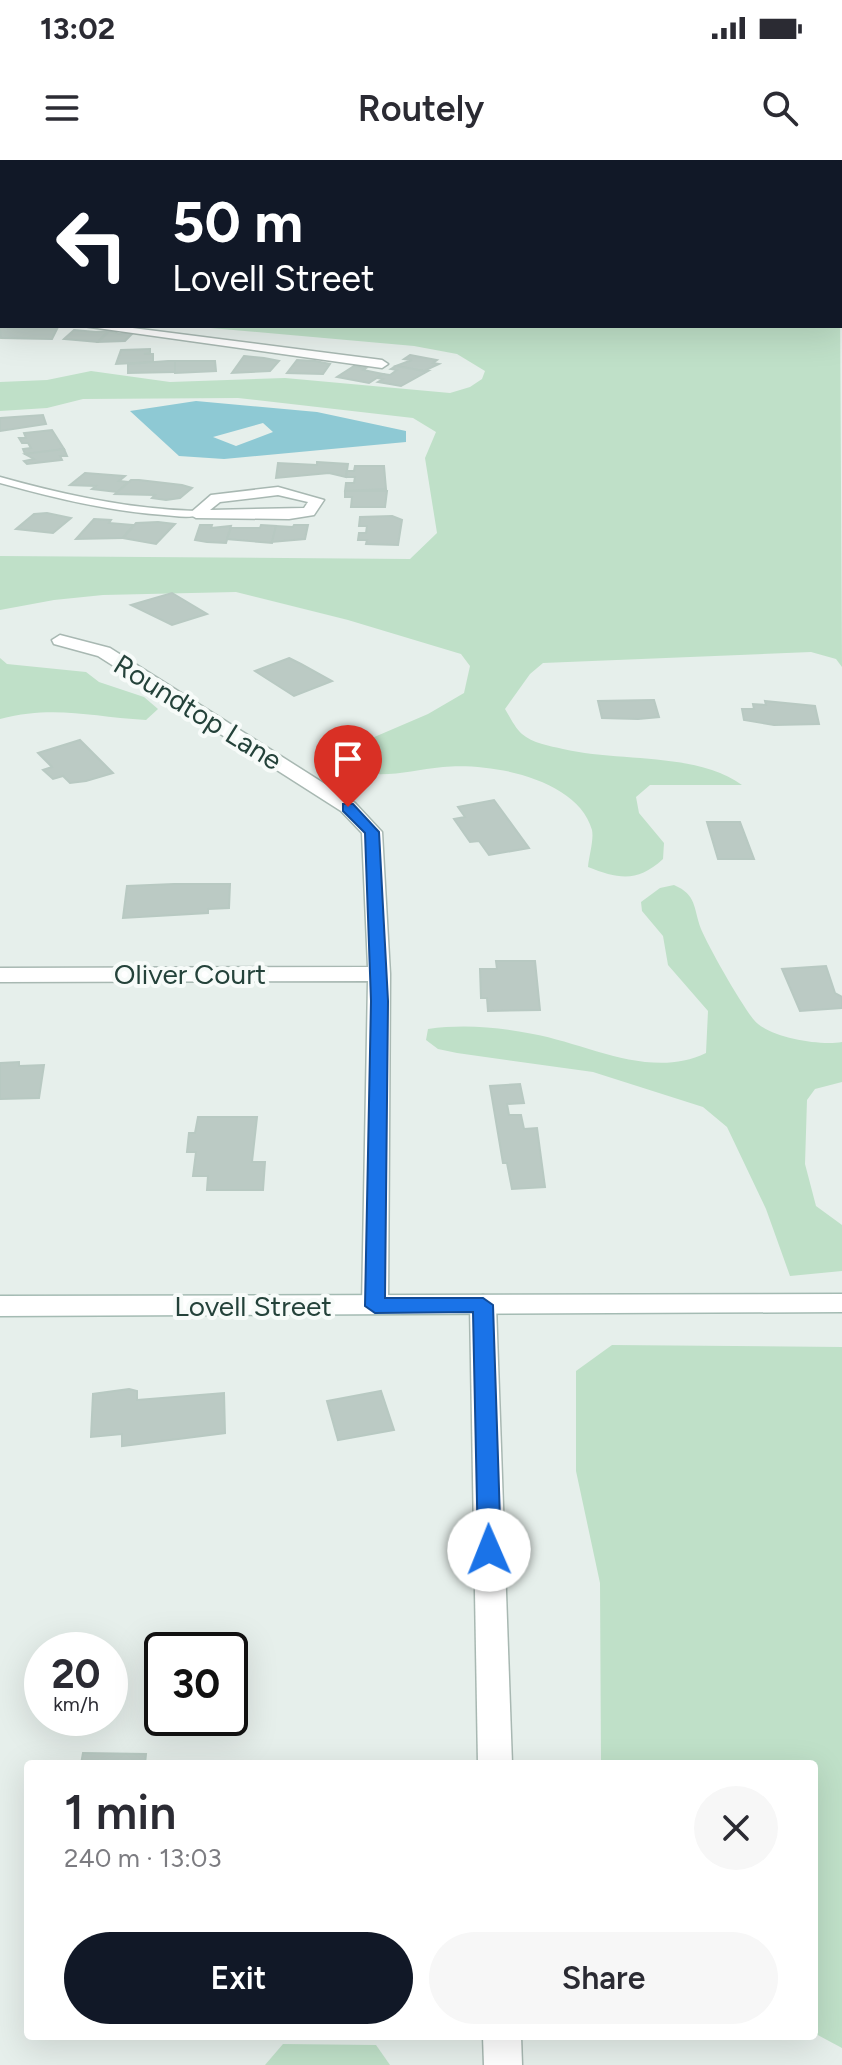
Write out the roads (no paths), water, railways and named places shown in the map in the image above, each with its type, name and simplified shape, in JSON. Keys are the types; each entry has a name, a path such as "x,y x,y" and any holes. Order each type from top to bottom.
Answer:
{"street":[{"path":"104,328 382,364"},
{"path":"278,491 317,500 309,512 289,515 196,514 216,498 232,494 278,491"},
{"name":"Roundtop Lane","path":"60,640 104,652 348,807 372,832 379,974 375,1306"},
{"name":"Oliver Court","path":"0,975 379,974"},
{"name":"Lovell Street","path":"0,1306 842,1303"},
{"path":"483,1305 495,1760"},
{"path":"502,2040 503,2065"}],"lane":[{"path":"0,480 77,503 117,510 196,514"}],"water":[{"path":"196,401 317,412 406,431 406,442 224,459 179,456 130,411","holes":["263,423 273,432 236,446 213,437"]}]}
